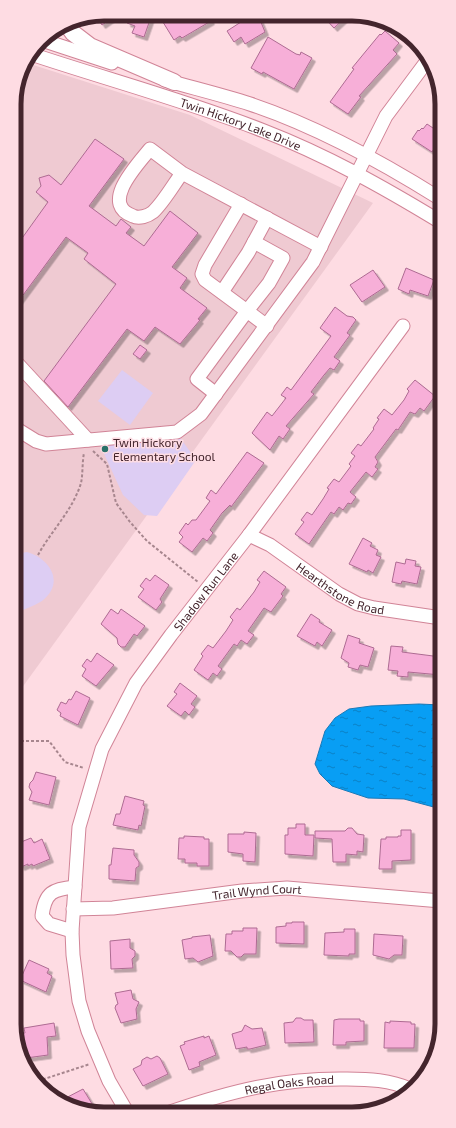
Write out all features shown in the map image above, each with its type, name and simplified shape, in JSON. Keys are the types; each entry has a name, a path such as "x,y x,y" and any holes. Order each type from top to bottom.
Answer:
{"main road":[{"path":"70,28 73,33 90,46 174,82"}],"street":[{"name":"Twin Hickory Lake Drive","path":"49,42 174,82 251,104 324,135 366,156 435,196"},
{"name":"Twin Hickory Lake Drive","path":"36,56 216,113 295,144 357,174 435,220"},
{"path":"21,432 36,441 46,444 87,445 177,432 201,414 314,262 386,116 425,65"},
{"path":"182,173 153,212 146,216 136,218 128,215 121,206 119,194 122,185 150,149 182,173 321,247"},
{"path":"241,204 205,265 202,274 205,280 267,326"},
{"path":"222,292 254,242 267,218"},
{"path":"216,394 197,379 269,283 283,258 254,242"},
{"name":"Shadow Run Lane","path":"124,1107 100,1060 88,1031 79,1001 75,979 72,931 79,827 107,737 136,683 250,534 403,326"},
{"path":"21,368 87,445"},
{"name":"Hearthstone Road","path":"250,534 270,545 339,594 358,604 374,608 435,617"},
{"path":"72,931 49,924 42,916 44,902 51,892 61,888 75,887"},
{"name":"Trail Wynd Court","path":"73,909 113,908 242,891 287,888 435,900"},
{"name":"Regal Oaks Road","path":"186,1107 258,1085 296,1080 359,1079 388,1082 405,1087"}],"path":[{"path":"38,555 47,538 73,502 81,483 87,445"},
{"path":"87,445 94,454 107,464 116,503 130,522 147,541 207,589"},
{"path":"21,741 49,741 65,762 95,772"},
{"path":"42,1079 100,1060"}],"shaded area":[{"name":"Twin Hickory Elementary School","path":"31,64 190,115 373,203 21,689 21,98 25,77"},
{"path":"122,370 153,393 130,425 98,401"},
{"path":"179,436 196,460 157,516 144,515 123,495 100,445 142,443"},
{"path":"27,552 43,560 52,572 54,579 53,587 42,601 21,611 21,553"}],"water":[{"path":"435,705 435,807 404,799 368,798 332,786 320,774 315,764 325,731 335,718 349,709 371,706"}],"building":[{"path":"100,21 108,21 102,25"},
{"path":"128,21 150,21 144,37 132,33 135,26 127,23"},
{"path":"162,21 211,21 182,38 180,36 174,40"},
{"path":"260,21 265,32 245,44 241,37 234,42 227,31 241,22"},
{"path":"328,21 342,21 334,28"},
{"path":"385,31 399,43 393,50 397,54 359,96 361,97 348,114 330,102 354,69 352,68 380,34 381,35"},
{"path":"268,37 296,54 300,55 301,52 312,58 294,89 263,72 262,74 251,68"},
{"path":"427,124 435,129 435,147 432,152 412,139 418,130 423,129"},
{"path":"95,139 124,159 89,206 116,226 121,219 131,227 126,233 144,246 170,211 198,233 172,267 187,278 180,288 207,308 198,319 200,320 180,344 155,327 144,341 127,329 68,407 44,381 116,284 84,259 88,253 66,237 21,298 21,240 48,202 36,192 41,186 39,178 49,175 61,185"},
{"path":"406,268 434,280 428,296 410,290 409,294 398,289"},
{"path":"373,270 385,287 362,302 350,285"},
{"path":"335,307 347,316 353,317 356,320 347,333 350,335 334,357 340,361 334,370 330,368 324,375 311,392 314,394 286,426 290,429 283,439 279,436 270,450 252,433 267,412 272,416 286,398 281,395 287,387 291,390 331,336 320,328"},
{"path":"140,345 147,350 140,359 133,354"},
{"path":"415,380 435,396 424,411 420,408 415,414 410,412 398,430 396,429 375,457 378,462 375,467 378,469 372,477 366,472 350,492 356,497 351,504 348,503 343,510 339,507 334,514 331,512 309,544 295,534 304,522 301,520 307,512 312,515 329,489 327,488 334,479 339,482 351,466 349,464 355,456 351,453 358,444 361,446 374,429 373,428 379,419 377,418 384,409 392,415 404,400 409,391 407,389"},
{"path":"247,452 264,463 231,507 230,505 222,513 210,530 213,533 207,541 203,538 192,552 179,542 183,537 179,533 186,523 188,525 192,520 196,520 210,501 206,498 211,490 216,494"},
{"path":"363,538 372,543 370,546 378,550 376,555 381,557 373,573 349,564"},
{"path":"406,559 416,561 415,566 421,567 417,584 402,581 401,584 392,582 396,562 405,564"},
{"path":"264,571 286,587 281,594 283,596 271,612 264,608 248,631 254,635 247,644 241,640 237,646 234,644 218,666 222,669 217,676 213,673 208,680 194,670 203,656 201,654 208,645 213,648 226,631 233,620 230,617 237,608 240,610 254,592 260,582 257,580"},
{"path":"155,575 169,585 160,599 162,602 156,610 138,597 144,589 140,586 146,578 150,581"},
{"path":"111,609 118,614 121,609 145,626 137,636 134,634 125,647 121,647 118,644 117,638 101,624"},
{"path":"311,614 320,620 319,622 332,630 322,646 317,642 315,646 297,636"},
{"path":"348,635 360,639 359,643 374,648 368,667 360,665 358,670 348,667 349,663 341,658"},
{"path":"391,646 403,647 402,652 435,656 435,674 408,672 408,677 397,676 398,671 388,670"},
{"path":"97,653 114,665 96,686 82,676 86,669 82,666 87,659 91,662"},
{"path":"180,683 197,696 191,704 195,707 189,715 185,711 181,716 167,706 177,694 174,692"},
{"path":"76,691 90,698 78,725 60,716 61,713 57,710 61,702 66,704 69,699 71,700"},
{"path":"36,772 56,777 49,805 29,800 32,792 29,787 30,783"},
{"path":"125,796 144,801 143,805 145,806 141,826 139,825 138,830 113,825 116,814 120,814"},
{"path":"296,824 305,824 305,835 314,835 313,856 285,854 285,835 288,835 288,828 296,828"},
{"path":"348,828 352,828 357,834 364,835 363,852 357,851 357,855 346,854 346,862 333,862 332,839 315,838 315,831 345,831"},
{"path":"401,830 411,830 411,860 392,861 392,869 379,869 381,839 386,839 386,837 401,836"},
{"path":"244,832 256,833 255,862 243,861 243,854 228,852 228,834 244,834"},
{"path":"184,836 204,837 204,839 209,839 209,866 197,866 197,863 185,863 185,859 178,859 179,838 184,838"},
{"path":"31,838 34,843 42,839 50,859 33,866 32,864 28,866 28,864 21,867 21,842"},
{"path":"113,848 134,850 134,855 139,862 139,866 136,868 135,881 109,879 109,865 111,865"},
{"path":"304,922 304,944 276,943 276,927 286,926 286,923"},
{"path":"243,928 257,928 256,954 244,954 241,957 237,957 231,951 225,951 226,934 232,934 232,931 243,931"},
{"path":"344,929 355,929 355,954 349,954 349,956 324,955 325,933 344,932"},
{"path":"374,934 403,936 402,955 394,955 389,959 373,955"},
{"path":"210,935 213,956 198,962 193,958 185,959 182,940"},
{"path":"130,939 130,948 135,951 135,956 132,959 133,968 111,969 110,941"},
{"path":"29,960 49,969 47,973 52,976 46,992 21,980"},
{"path":"131,990 133,999 139,1002 136,1009 137,1019 121,1023 115,1008 118,1004 115,993"},
{"path":"296,1018 313,1020 314,1042 285,1043 284,1023 293,1022"},
{"path":"360,1019 360,1021 364,1021 364,1041 346,1042 346,1045 333,1045 334,1020"},
{"path":"390,1021 411,1022 411,1024 415,1024 414,1048 384,1048 385,1022 390,1023"},
{"path":"54,1023 56,1036 47,1037 48,1055 28,1058 25,1049 23,1033 25,1033 24,1028"},
{"path":"245,1025 252,1029 262,1028 266,1045 250,1049 247,1049 247,1047 236,1049 232,1034 242,1031"},
{"path":"204,1036 204,1038 209,1036 216,1055 199,1062 200,1066 189,1070 180,1046 185,1044 184,1042"},
{"path":"157,1056 160,1058 168,1074 143,1086 133,1069 141,1065 142,1060 147,1057 151,1059"},
{"path":"83,1089 93,1106 77,1103 66,1098"}],"place":[{"name":"Twin Hickory Elementary School","path":"105,449"}]}
